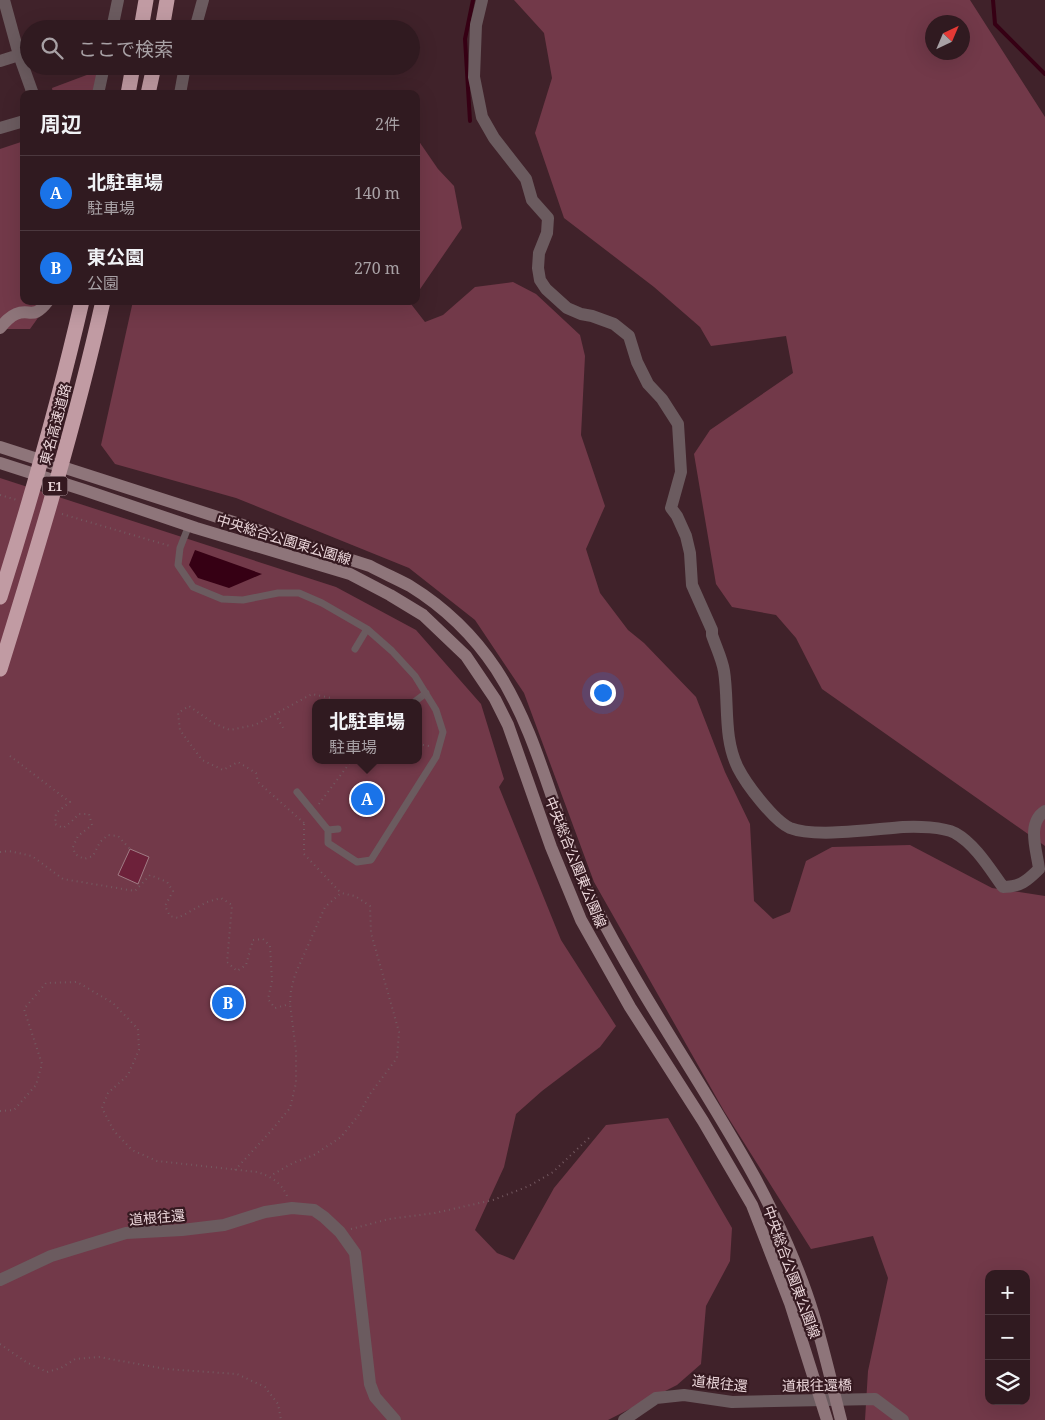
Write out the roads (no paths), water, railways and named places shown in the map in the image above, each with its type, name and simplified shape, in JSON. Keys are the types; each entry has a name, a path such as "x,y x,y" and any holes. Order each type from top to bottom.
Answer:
{"highway":[{"path":"143,20 146,0"},
{"path":"164,20 167,0"},
{"path":"129,90 131,75"},
{"path":"149,90 152,75"},
{"name":"東名高速道路","path":"0,597 26,514 71,350 81,305"},
{"name":"東名高速道路","path":"0,669 40,540 90,357 102,305"}],"street":[{"path":"0,61 20,55 4,0"},
{"path":"114,20 118,0"},
{"path":"197,20 203,0"},
{"path":"482,0 476,25 474,76 482,117 494,138 526,179 532,200 548,218 547,233 539,254 538,268 540,280 546,289 567,308 614,324 629,336 637,362 648,384 662,399 678,424 681,472 671,508 677,516 686,536 690,553 692,585 712,630 724,670 730,744 738,768 764,806 788,827 800,831 837,832 913,826 946,830 956,834 974,849 1003,887 1014,887 1026,882 1038,869 1035,825 1040,814 1045,811"},
{"path":"27,75 32,90"},
{"path":"99,90 102,75"},
{"path":"181,90 183,75"},
{"path":"0,128 20,122"},
{"path":"0,328 9,318 18,313 32,314 42,310 45,305"},
{"path":"0,447 89,474 370,566 410,586 440,607 467,632 496,668 523,717 561,827 592,901 627,965 755,1177 787,1244 813,1312 841,1420"},
{"name":"中央総合公園東公園線","path":"0,463 189,525 350,574 423,615 466,656 495,699 508,725 551,847 581,920 630,1007 703,1121 752,1205 790,1304 826,1420"},
{"path":"189,525 194,508"},
{"name":"道根往還","path":"0,1280 51,1256 126,1233 182,1230 224,1225 265,1212 292,1208 314,1210 340,1232 355,1254 370,1384 374,1397 395,1420"},
{"name":"道根往還","path":"624,1420 656,1398 684,1395 732,1402 760,1402"},
{"name":"道根往還橋","path":"760,1402 875,1399 903,1420"}],"lane":[{"path":"189,525 180,548 178,564 193,587 222,599 242,600 278,593 299,593 322,603 367,629 392,651 415,676 436,710 443,732 436,756 371,860 357,862 328,843 328,830 297,792"},
{"path":"355,649 367,629"},
{"path":"418,699 426,693"},
{"path":"328,830 338,828"}],"waterway":[{"path":"470,121 465,39 473,0"},
{"path":"993,0 995,24 1045,74"}],"place":[{"name":"北駐車場","path":"367,799"},
{"name":"東公園","path":"228,1003"}]}
